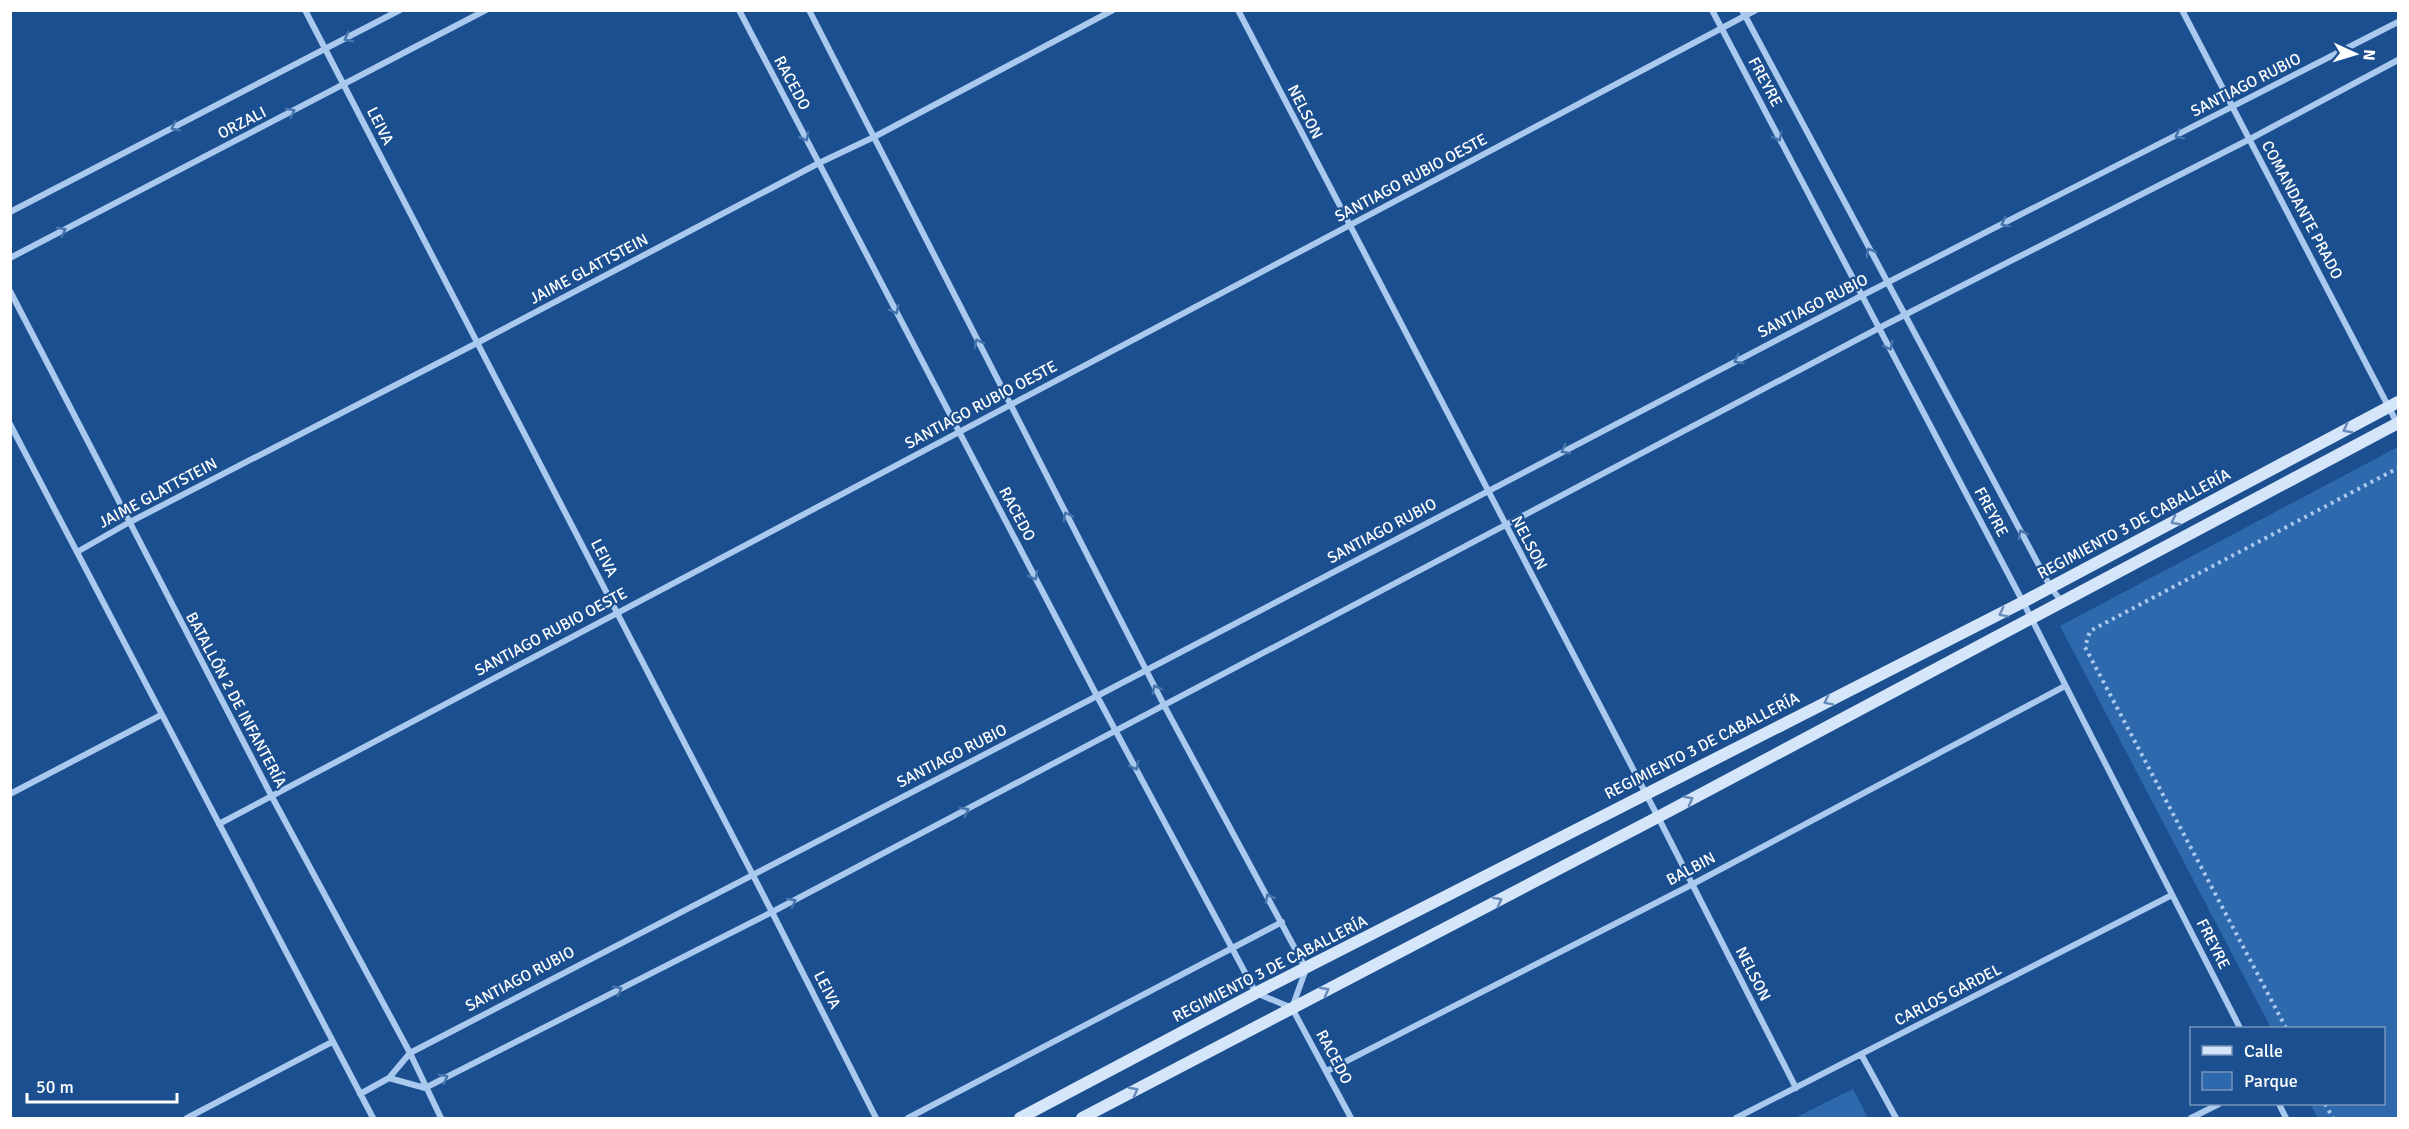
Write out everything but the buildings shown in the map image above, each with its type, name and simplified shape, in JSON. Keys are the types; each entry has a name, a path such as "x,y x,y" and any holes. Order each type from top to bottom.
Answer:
{"street":[{"name":"LEIVA","path":"305,10 772,912 876,1119"},
{"name":"ORZALI","path":"10,212 400,10"},
{"name":"ORZALI","path":"10,258 486,10"},
{"name":"RACEDO","path":"738,10 1097,696 1256,993"},
{"path":"809,10 1146,670 1306,969 1292,1008"},
{"name":"JAIME GLATTSTEIN","path":"77,552 128,523 819,163 874,137 1113,10"},
{"name":"NELSON","path":"1238,10 1504,525 1658,817 1796,1088"},
{"name":"FREYRE","path":"1712,10 2023,602 2239,1027"},
{"name":"SANTIAGO RUBIO OESTE","path":"219,824 1722,29 1744,13 1756,10"},
{"name":"COMANDANTE PRADO","path":"2182,10 2232,108 2394,404 2398,423"},
{"name":"FREYRE","path":"1744,13 1886,283 2051,588 2062,603"},
{"name":"SANTIAGO RUBIO","path":"360,1094 389,1078 410,1053 1886,283 2232,108 2398,21"},
{"path":"389,1078 425,1088 772,912 1879,328 2250,139 2398,60"},
{"name":"BATALLÓN 2 DE INFANTERÍA","path":"10,291 128,523 410,1053 441,1119"},
{"name":"REGIMIENTO 3 DE CABALLERÍA","path":"1020,1119 1256,993 2051,588 2394,404"},
{"path":"1082,1119 1658,817 2398,423"},
{"path":"10,424 373,1119"},
{"name":"BALBIN","path":"1327,1071 1691,885 2065,686"},
{"path":"10,794 161,715"},
{"name":"CARLOS GARDEL","path":"1736,1119 2172,895"},
{"path":"908,1119 1282,922"},
{"path":"1256,993 1292,1008"},
{"name":"RACEDO","path":"1292,1008 1351,1119"},
{"path":"187,1119 332,1042"},
{"path":"1861,1054 1896,1119"},
{"path":"2191,1119 2217,1105"},
{"path":"2279,1105 2286,1119"}],"path":[{"path":"2285,1027 2085,647 2090,631 2398,468"},
{"path":"2326,1105 2333,1119"}],"green space":[{"path":"2398,447 2398,1118 2318,1118 2311,1105 2385,1105 2385,1027 2270,1027 2060,626"},
{"path":"1853,1089 1868,1118 1795,1118"}]}
